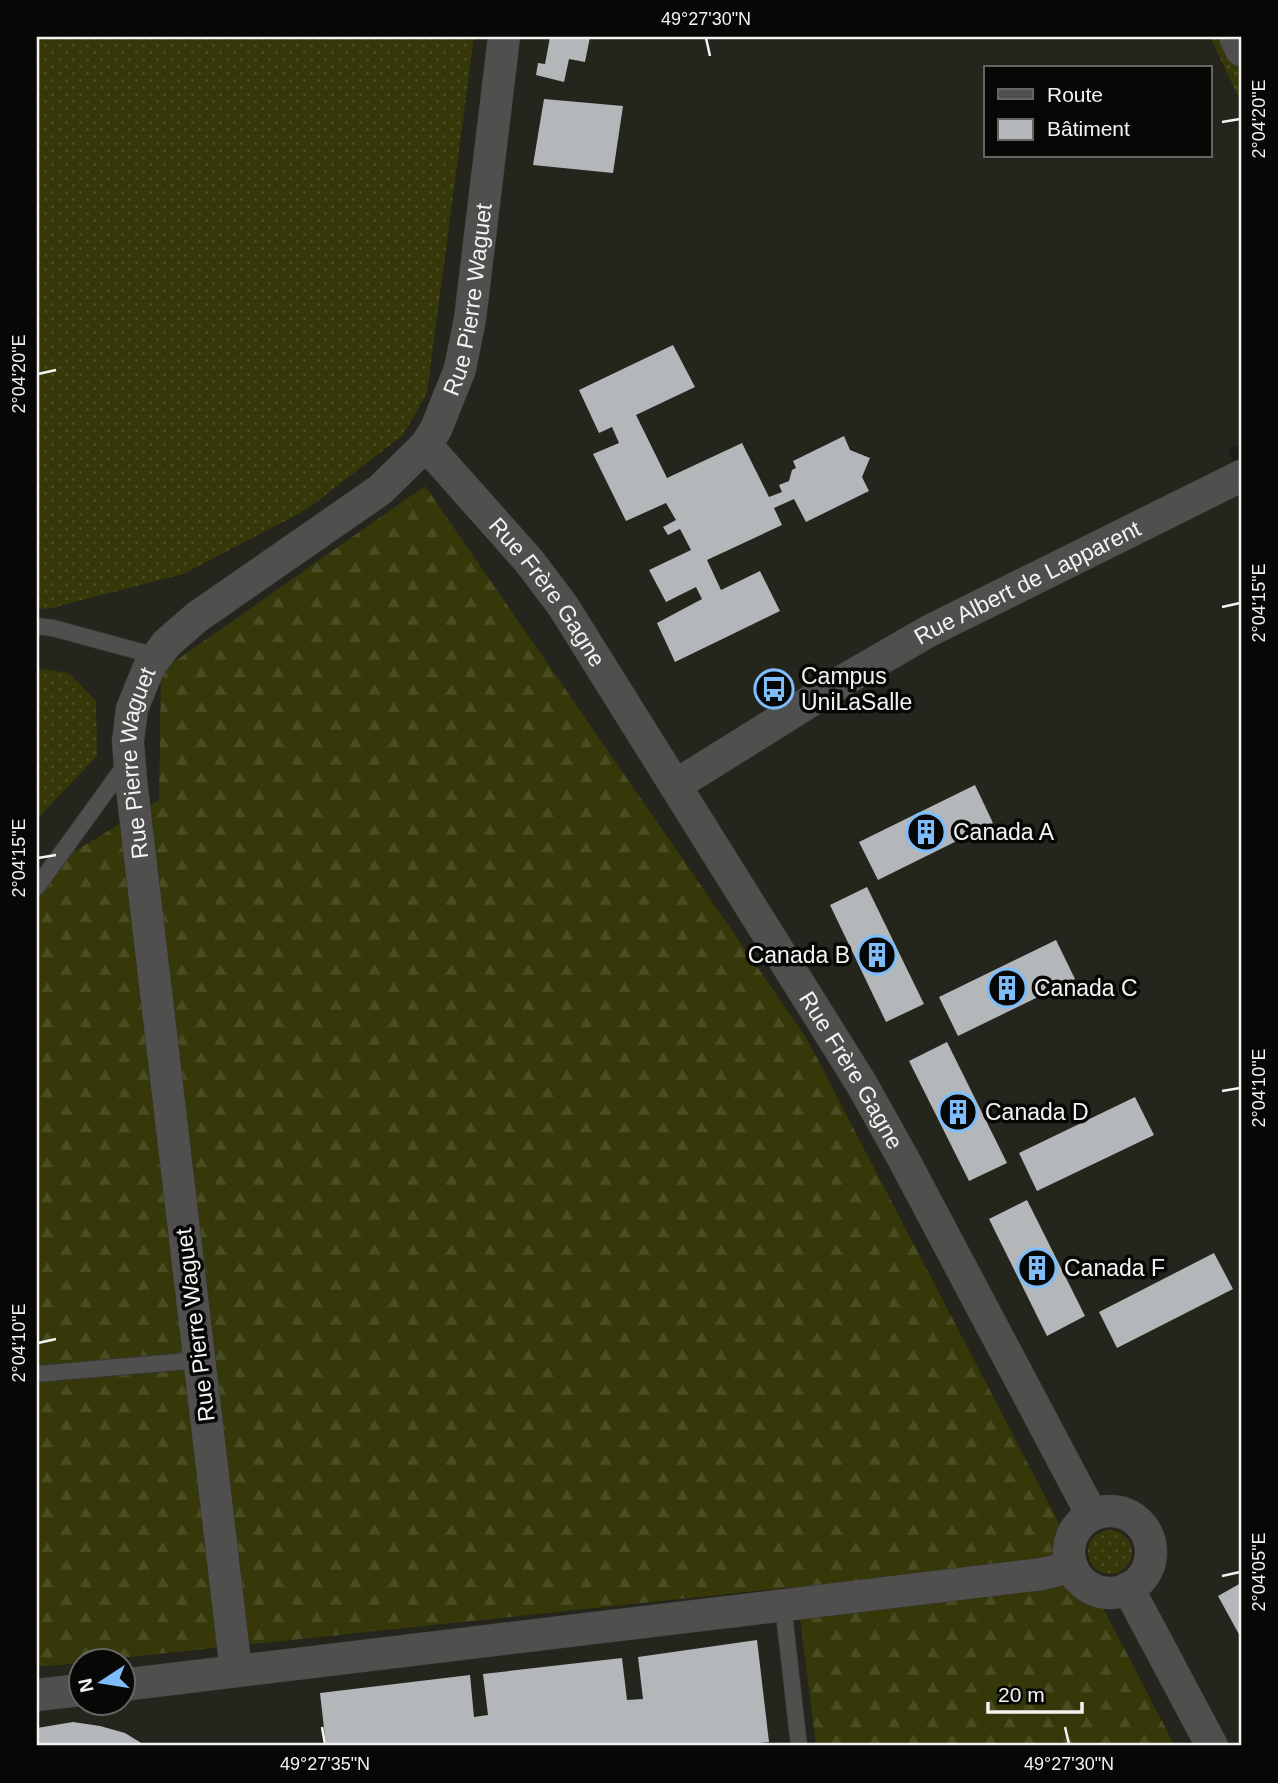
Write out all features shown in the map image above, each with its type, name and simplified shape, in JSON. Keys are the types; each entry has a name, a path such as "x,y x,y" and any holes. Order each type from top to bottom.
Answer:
{"street":[{"name":"Rue Pierre Waguet","path":"236,1671 129,759 129,727 141,682 156,656 176,634 380,490 426,445 446,409 466,344 504,37"},
{"path":"1235,37 1241,50"},
{"name":"Rue Frère Gagne","path":"426,445 552,590 599,660 861,1083 1092,1515"},
{"name":"Rue Albert de Lapparent","path":"676,785 873,662 929,631 1241,476"},
{"path":"1106,1511 1121,1513 1138,1523 1147,1536 1150,1550 1148,1565 1140,1578 1128,1588 1108,1592 1093,1589 1080,1580 1072,1567 1069,1548 1072,1535 1084,1520 1092,1515 1106,1511"},
{"path":"136,1683 1042,1574 1072,1567"},
{"path":"1128,1588 1212,1746"},
{"path":"37,1695 66,1692"}],"lane":[{"path":"37,626 156,656"},
{"path":"37,887 129,759"},
{"path":"37,1374 199,1360"},
{"path":"783,1605 799,1746"}],"shaded area":[{"path":"474,37 1210,37 1241,103 1241,443 1228,449 1241,477 1241,1746 1175,1746 807,1039 425,487 162,671 159,800 37,874 37,287 427,393"},
{"path":"797,1587 816,1746 37,1746 37,1667 66,1664 66,1716 136,1716 136,1656"}],"green space":[{"path":"37,37 474,37 427,393 403,435 306,510 183,574 48,609 37,608"},
{"path":"1210,37 1241,37 1241,103"},
{"path":"425,486 807,1039 1175,1746 816,1746 796,1587 136,1656 136,1646 66,1646 66,1664 37,1667 37,874 159,800 161,671"},
{"path":"37,668 69,673 96,701 97,756 37,819"},
{"path":"1110,1530 1126,1536 1132,1552 1126,1568 1110,1574 1094,1568 1088,1552 1094,1536"}],"building":[{"path":"550,37 590,37 585,62 569,59 564,82 536,75 538,63 545,64"},
{"path":"544,99 623,106 613,173 533,165"},
{"path":"673,345 695,387 636,415 667,478 742,443 769,497 782,492 779,485 789,481 792,470 796,468 793,461 844,436 850,450 870,458 862,477 869,491 806,522 794,499 774,508 782,525 707,560 721,590 760,571 780,611 675,662 657,623 702,599 696,587 666,602 649,570 691,550 680,529 668,535 663,527 676,520 666,503 626,521 593,454 619,443 612,427 599,433 579,390"},
{"name":"Canada A","path":"975,785 993,823 878,880 859,842"},
{"name":"Canada B","path":"867,887 924,1004 886,1022 830,905"},
{"name":"Canada C","path":"1056,940 1075,979 958,1036 939,997"},
{"name":"Canada D","path":"947,1042 1007,1163 969,1181 909,1061"},
{"path":"1135,1097 1154,1135 1037,1191 1019,1153"},
{"name":"Canada F","path":"1027,1200 1085,1316 1047,1336 989,1219"},
{"path":"1214,1253 1233,1289 1117,1348 1099,1312"},
{"path":"1241,1583 1241,1638 1218,1596"},
{"path":"757,1640 769,1742 727,1746 326,1746 320,1693 470,1675 474,1717 488,1715 483,1674 622,1658 627,1700 643,1699 638,1657"},
{"path":"73,1722 125,1733 146,1746 37,1746 37,1728"}],"place":[{"name":"Campus UniLaSalle","path":"774,689"},
{"name":"Canada A","path":"926,832"},
{"name":"Canada B","path":"877,955"},
{"name":"Canada C","path":"1007,988"},
{"name":"Canada D","path":"958,1112"},
{"name":"Canada F","path":"1037,1268"}]}
